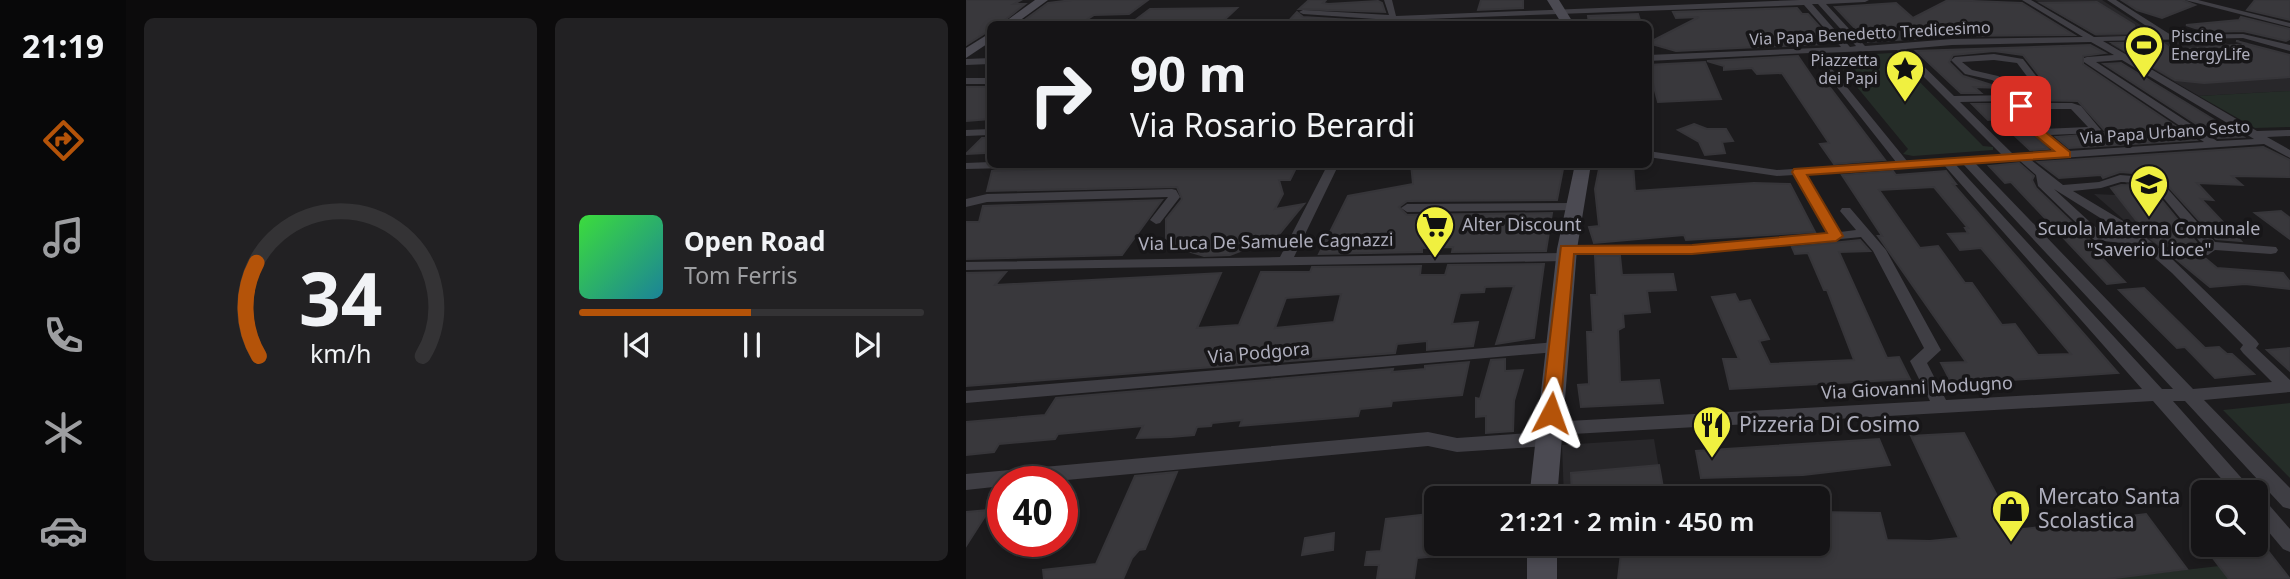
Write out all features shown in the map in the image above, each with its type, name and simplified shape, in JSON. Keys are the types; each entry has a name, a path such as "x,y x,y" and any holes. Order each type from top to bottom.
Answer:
{"street":[{"path":"1012,21 1042,0"},
{"path":"1388,0 1394,21"},
{"path":"1553,0 1567,21"},
{"path":"1648,0 1655,8"},
{"path":"1303,12 1394,21 1865,0"},
{"path":"2025,0 2290,155"},
{"path":"2111,0 2169,36"},
{"path":"2189,0 2290,25"},
{"path":"1805,1 1848,50"},
{"path":"1819,1 1863,49"},
{"path":"2067,39 2063,31 2070,26"},
{"name":"Via Papa Benedetto Tredicesimo","path":"1652,58 1848,50 1952,42 2169,36 2243,36 2290,47"},
{"path":"966,54 987,39"},
{"name":"Via Giovanni Modugno","path":"1899,47 1951,99 2017,158 2159,254 2251,344 2248,349 2288,386"},
{"path":"1813,51 1904,165"},
{"path":"1994,57 2011,84 2012,98"},
{"path":"1994,57 2020,61 2035,81 2011,84 2000,79 1970,75 1955,60 1994,57"},
{"path":"2123,57 2087,60 2214,144"},
{"path":"966,62 987,61"},
{"path":"966,81 987,80"},
{"path":"1951,99 2012,98 2039,132 2065,154"},
{"path":"2021,106 2072,106 2096,130 2039,132"},
{"path":"966,134 987,132"},
{"path":"2255,135 2290,133"},
{"name":"Via Papa Urbano Sesto","path":"1652,155 1760,172 1798,172 2266,141"},
{"path":"1966,161 2290,500"},
{"path":"1947,162 2234,480"},
{"path":"966,166 987,165"},
{"path":"1284,261 1332,168"},
{"path":"1544,486 1566,253 1582,168"},
{"path":"1798,172 1836,236"},
{"name":"Via Giovanni Modugno","path":"2039,175 2042,184 2099,237 2141,241"},
{"path":"2064,188 2101,185 2120,178 2154,180 2211,246 2271,250"},
{"path":"966,203 987,198 1172,194 1174,197 1156,220"},
{"path":"1407,208 1575,207"},
{"path":"1846,211 1879,250 1933,350 1918,361 1941,406"},
{"name":"Via Luca De Samuele Cagnazzi","path":"966,266 1692,250 1866,233"},
{"path":"2159,254 2208,251 2211,246"},
{"name":"Via Podgora","path":"966,397 1556,347"},
{"name":"Via Giovanni Modugno","path":"966,482 1428,439 1457,445 1549,434 1941,406 2158,394 2190,395 2288,386"},
{"path":"2268,518 2290,543"},
{"path":"1542,556 1542,579"}],"shaded area":[{"path":"2035,0 2102,0 2156,35 2096,36"},
{"path":"2219,40 2290,74 2290,91 2199,96 2110,44"},
{"name":"Piazzetta dei Papi","path":"1891,53 1900,55 1895,57 1983,146 1993,147 1993,150 1913,156 1903,154 1908,149 1834,59 1825,57"},
{"path":"2290,91 2290,127 2255,128 2199,96"},
{"name":"Scuola Materna Comunale \"Saverio Lioce\"","path":"2125,182 2147,183 2200,246 2155,247 2094,194 2138,196"},
{"path":"2290,403 2290,478 2223,410"},
{"path":"1654,439 1662,486 1564,486 1562,445"},
{"path":"2219,566 2229,579 2107,579"}],"building":[{"path":"966,0 1021,0 1014,4 1025,4 1004,21 987,21 987,32 966,45"},
{"path":"1072,0 1148,0 1129,14 1094,15 1085,21 1023,21 1048,3"},
{"path":"1309,0 1326,0 1323,3 1328,4 1378,1 1382,3 1385,12 1299,9"},
{"path":"1481,0 1523,0 1523,8 1478,10"},
{"path":"1948,0 2022,3 2074,35 1952,36 1868,42 1835,7 1896,3 1913,18"},
{"path":"2126,0 2182,0 2195,5 2162,18 2137,10 2123,1 2128,1"},
{"path":"2255,0 2290,0 2290,20 2247,10"},
{"path":"2097,2 2134,25 2135,29 2146,33 2095,34 2041,3"},
{"path":"1237,8 1223,21 1134,21 1150,9"},
{"path":"1797,8 1802,14 1808,14 1829,37 1821,38 1823,44 1676,51 1652,44 1652,41 1699,17 1676,18 1673,12"},
{"path":"1297,12 1303,17 1369,21 1289,21"},
{"path":"1638,14 1640,20 1589,21 1588,16"},
{"path":"2241,17 2290,29 2290,39 2286,41 2243,31 2207,32 2186,25 2239,20"},
{"path":"2161,42 2173,50 2248,44 2290,55 2290,77 2204,83 2175,80 2112,43"},
{"path":"2090,45 2105,53 2083,56 2083,64 2196,140 2069,148 2056,137 2107,133 2078,101 2028,100 2016,90 2049,88 2023,55 1994,51 1953,55 1949,62 1963,76 2001,88 1974,87 1981,93 1961,93 1916,51"},
{"path":"1798,56 1815,81 1825,81 1885,160 1834,164 1820,144 1829,143 1782,73 1757,74 1752,68 1724,70 1724,66 1707,61"},
{"path":"1705,62 1721,99 1658,102 1652,80 1652,65"},
{"path":"2121,63 2243,137 2218,138 2104,64"},
{"path":"966,87 987,87 987,119 966,121"},
{"path":"1972,104 1993,104 2008,118 2016,118 2048,149 2030,150 1997,119 1988,120"},
{"path":"1694,124 1707,129 1726,129 1733,141 1722,142 1725,153 1705,155 1699,142 1678,130"},
{"path":"982,138 987,138 987,151 966,154"},
{"path":"2263,147 2290,160 2290,177 2232,176 2242,185 2197,183 2213,200 2201,199 2241,241 2216,239 2158,175 2120,172 2103,178 2101,175 2059,178 2038,162"},
{"path":"2019,163 2034,176 2032,180 2036,188 2107,256 2099,255 2125,282 2107,284 2011,182 2005,183 1989,166"},
{"path":"1079,168 1296,168 1290,180 1279,180 1283,194 1275,209 1304,204 1277,237 1230,255 1204,256 1178,248 1166,238 1166,219 1182,199 1177,187 987,191 992,171"},
{"path":"1411,168 1563,168 1557,200 1407,201 1399,207 1407,215 1552,213 1546,251 1452,252 1453,247 1422,248 1422,252 1319,254 1348,196 1413,184"},
{"path":"1599,168 1633,168 1635,191 1754,183 1790,184 1815,232 1686,240 1684,235 1594,243 1589,227 1599,226 1595,189"},
{"path":"1946,171 1956,184 1953,184 2118,373 1952,384 1941,363 1966,362 1878,236 1882,236 1842,175","holes":["1934,187 1968,228 1965,228 1968,233 1948,234 1960,250 1981,248 2071,354 2038,355 2015,324 2002,325 1972,283 1965,283 1938,246 1920,248 1879,190"]},
{"name":"Scuola Materna Comunale \"Saverio Lioce\"","path":"2121,185 2150,186 2196,242 2162,247 2150,238 2111,188"},
{"path":"1162,200 1122,255 966,259 966,222 979,222 983,206"},
{"path":"2281,211 2290,218 2290,239 2255,213"},
{"path":"1860,240 1870,251 1839,252 1887,358 1899,357 1910,379 1730,389 1723,359 1739,359 1712,297 1735,294 1739,302 1750,300 1769,339 1759,341 1770,364 1854,360 1827,290 1824,290 1808,253 1795,254 1792,247"},
{"path":"1595,256 1620,256 1622,275 1673,274 1676,290 1647,291 1650,312 1623,314 1624,327 1618,330 1620,382 1659,380 1663,403 1581,407 1578,385 1589,384 1587,332 1593,332 1591,295 1597,295"},
{"path":"2205,258 2217,268 2283,273 2290,282 2290,289 2245,284 2210,287 2176,259"},
{"path":"1544,264 1534,338 1496,344 1514,286 1485,287 1484,292 1460,293 1452,324 1478,322 1473,346 1427,350 1427,341 1397,344 1395,353 966,386 966,273 1006,272 995,285 1221,273 1197,328 1239,325 1261,272 1310,272 1312,267 1421,266 1420,275 1445,275 1448,265","holes":["1341,294 1334,322 1275,328 1286,298"]},
{"path":"2144,288 2205,348 2219,347 2227,354 2232,354 2254,374 2215,378 2185,347 2177,348 2119,290"},
{"path":"2290,348 2290,371 2267,350"},
{"path":"1505,359 1505,371 1523,370 1514,401 1513,431 1486,433 1486,416 1476,417 1476,398 1480,399 1491,360"},
{"path":"1469,362 1462,395 1392,401 1391,406 1360,409 1358,416 1240,426 1242,420 1212,423 1211,426 1197,427 1194,435 1171,437 1137,438 1143,426 1058,434 1055,439 999,444 994,452 966,455 966,422 1045,415 1056,398 1393,369 1392,372"},
{"name":"Mercato Santa Scolastica","path":"1964,433 2015,530 2146,514 2187,569 2107,579 1618,579 1621,556 1830,556 1830,512 1880,513 1887,540 1930,541 1959,538 1911,436"},
{"path":"1879,439 1890,465 1803,475 1701,478 1696,451"},
{"path":"1659,465 1663,486 1572,486 1571,473"},
{"path":"1177,472 1145,549 1139,550 1132,558 1123,579 1044,579 1043,570 1096,564 1135,476"},
{"path":"987,510 966,546 966,512"},
{"path":"1424,515 1424,556 1437,556 1417,558 1414,579 1377,579 1379,565 1365,565 1367,552 1381,551 1386,519"},
{"path":"1334,533 1333,550 1302,555 1305,538"},
{"path":"2268,551 2290,579 2229,579 2212,557 2268,557"}],"place":[{"name":"Piscine EnergyLife","path":"2144,79"},
{"name":"Piazzetta dei Papi","path":"1905,103"},
{"name":"Scuola Materna Comunale \"Saverio Lioce\"","path":"2149,218"},
{"name":"Alter Discount","path":"1435,259"},
{"name":"Pizzeria Di Cosimo","path":"1712,459"},
{"name":"Mercato Santa Scolastica","path":"2011,543"}],"route":[{"path":"1551,413 1567,249 1692,250 1836,236 1798,172 2065,154 2039,132 2021,106"}]}
